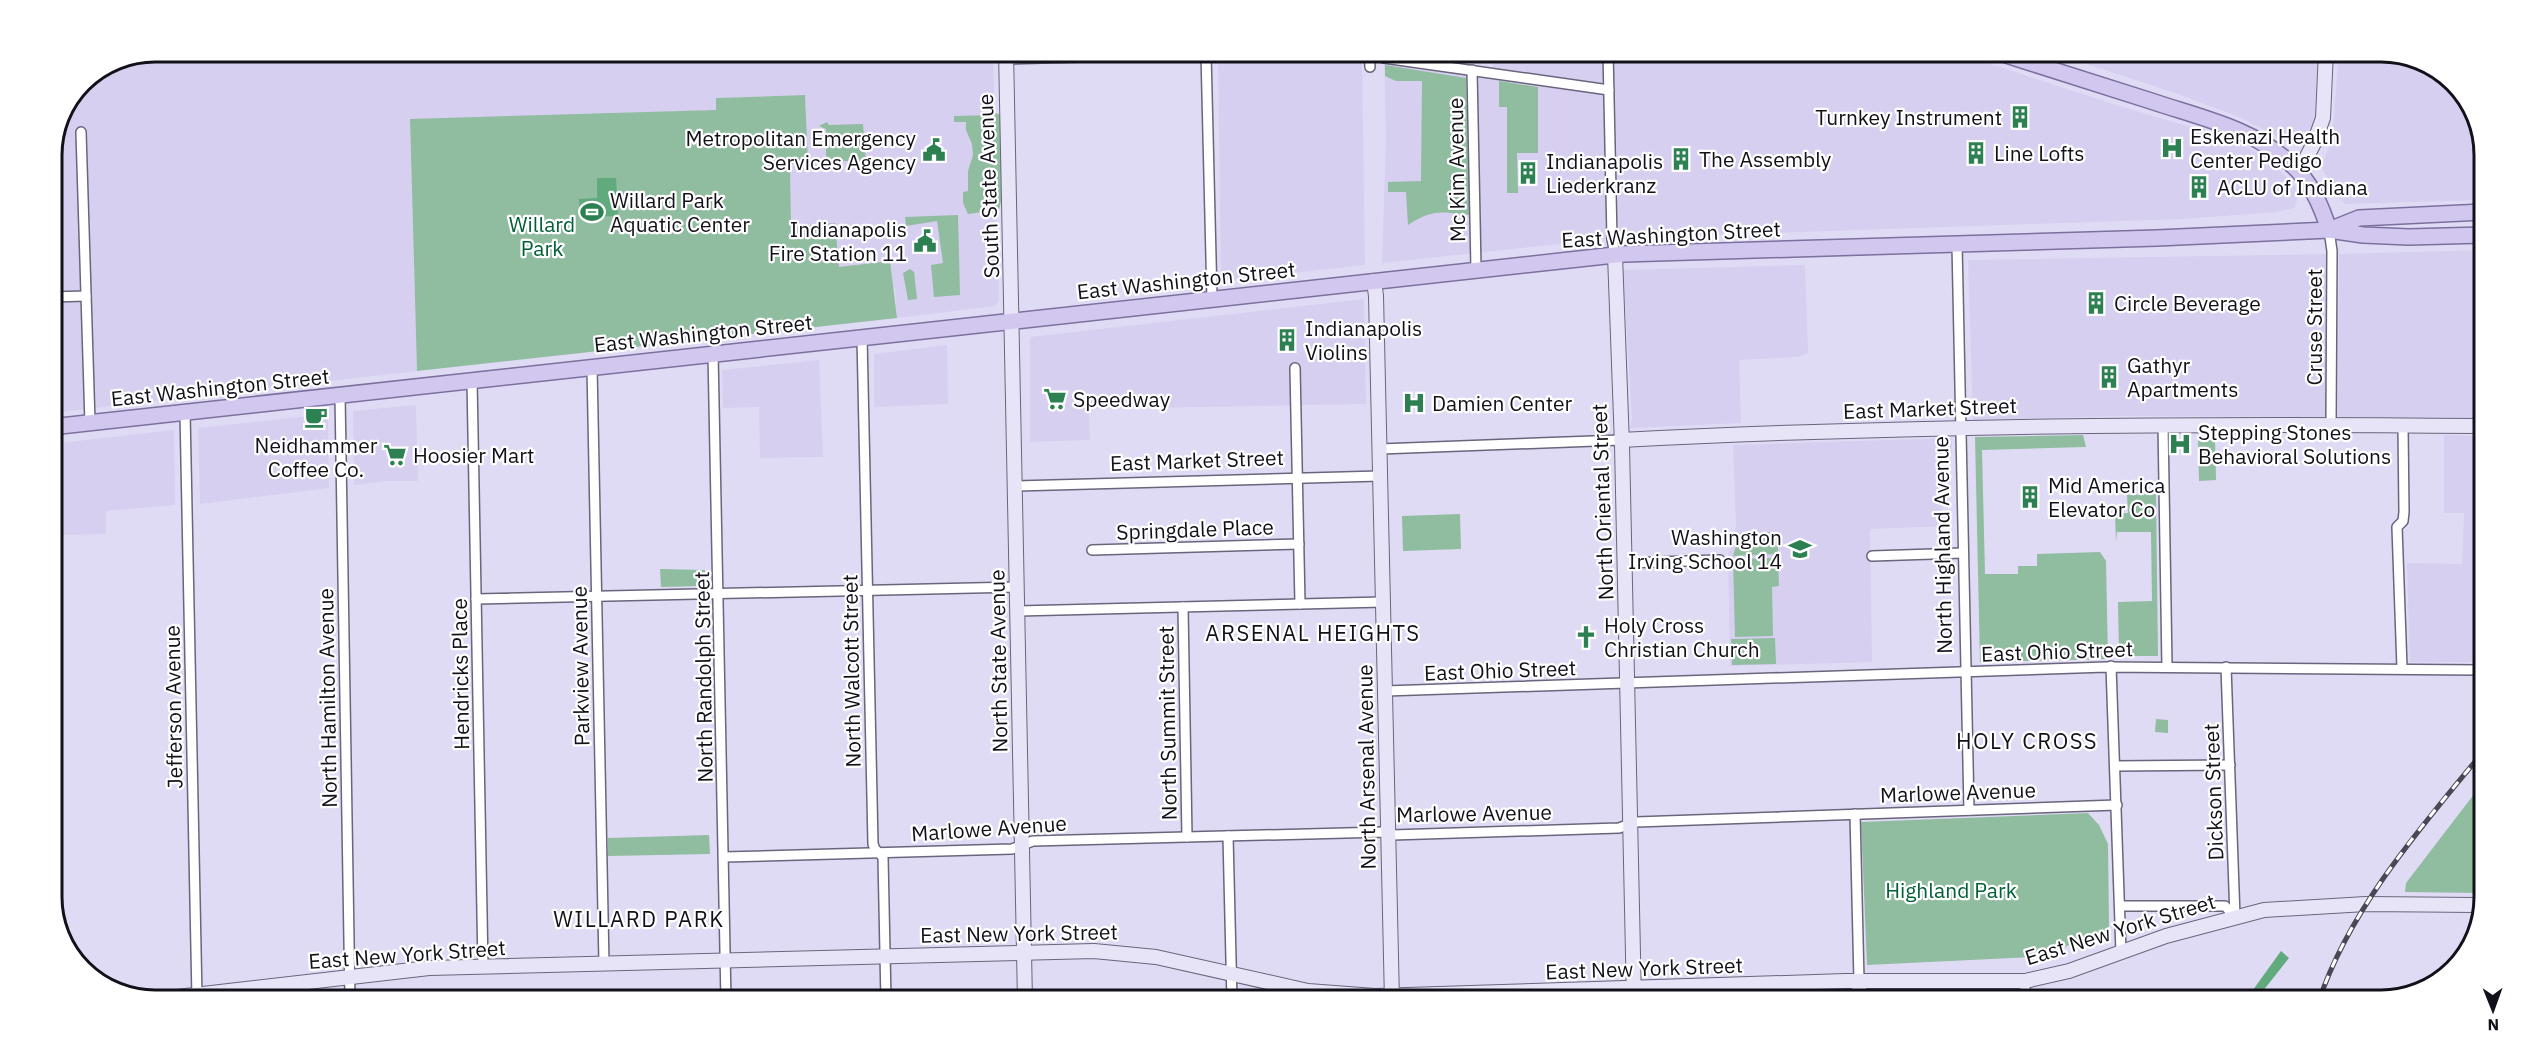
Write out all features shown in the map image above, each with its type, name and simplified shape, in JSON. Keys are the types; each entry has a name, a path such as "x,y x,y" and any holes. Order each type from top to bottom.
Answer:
{"main road":[{"path":"2028,62 2234,129 2274,150 2299,172 2321,205 2329,230"},
{"name":"East Washington Street","path":"2329,230 2359,218 2473,212"},
{"name":"East Washington Street","path":"62,427 1615,255 2329,230 2363,235 2409,237 2473,235"}],"street":[{"name":"South State Avenue","path":"1006,62 1012,320"},
{"path":"1206,62 1212,299"},
{"path":"1369,62 1370,67"},
{"path":"1415,62 1609,90"},
{"path":"1608,62 1612,239 1615,255"},
{"path":"2299,172 2314,143 2323,118 2326,62"},
{"name":"Mc Kim Avenue","path":"1472,70 1476,269"},
{"path":"81,132 90,423"},
{"name":"Cruse Street","path":"2329,230 2332,251 2331,424"},
{"name":"North Highland Avenue","path":"1957,244 1969,810"},
{"name":"North Oriental Street","path":"1615,255 1634,991"},
{"name":"North Arsenal Avenue","path":"1374,281 1377,296 1392,991"},
{"path":"62,297 86,296"},
{"name":"North State Avenue","path":"1012,320 1025,991"},
{"name":"North Walcott Street","path":"862,337 873,844 883,860 886,991"},
{"name":"North Randolph Street","path":"713,353 726,991"},
{"name":"Parkview Avenue","path":"592,367 604,964"},
{"path":"1295,368 1300,604"},
{"name":"Hendricks Place","path":"472,380 483,967"},
{"name":"North Hamilton Avenue","path":"340,395 350,991"},
{"name":"Jefferson Avenue","path":"185,412 197,991"},
{"path":"2163,424 2167,667"},
{"name":"East Market Street","path":"1380,448 1960,428 2163,424 2473,426"},
{"path":"2402,668 2397,527 2403,521 2403,426"},
{"name":"East Market Street","path":"1015,486 1380,476"},
{"name":"Springdale Place","path":"1092,550 1299,544"},
{"path":"1872,556 1963,552"},
{"path":"1624,563 1720,560"},
{"path":"476,599 1017,586"},
{"path":"1018,611 1383,602"},
{"name":"North Summit Street","path":"1183,607 1187,837"},
{"path":"2111,666 2121,952"},
{"name":"East Ohio Street","path":"1385,691 2111,666 2474,670"},
{"name":"Dickson Street","path":"2226,667 2235,916"},
{"path":"2116,766 2230,765"},
{"name":"Marlowe Avenue","path":"724,857 1012,849 1033,842 1187,837 1619,828 1630,823 2117,805"},
{"path":"1855,814 1859,991"},
{"path":"1228,836 1232,991"},
{"name":"East New York Street","path":"1698,991 1859,981 2025,981 2069,971 2166,936 2235,916 2274,909 2366,904 2473,905"},
{"name":"East New York Street","path":"2120,906 2225,906 2235,916"},
{"name":"East New York Street","path":"248,991 429,968 1094,951 1125,952 1313,991"},
{"path":"2025,981 2025,991"}],"shaded area":[{"path":"154,62 993,62 999,301 995,306 897,318 895,288 839,267 791,227 790,164 807,163 805,95 717,98 717,110 410,120 417,371 62,412 62,154 63,136 77,103 103,77 136,63"},
{"path":"1218,62 1362,62 1365,265 1221,281"},
{"path":"1384,62 1459,62 1493,67 1493,62 1603,62 1606,239 1382,263 1386,140"},
{"path":"1614,62 1985,62 2126,108 2235,140 2272,162 2295,186 2298,194 2294,208 2276,212 2184,219 1619,238"},
{"path":"2081,62 2320,62 2317,120 2311,136 2298,147 2237,116"},
{"path":"2338,62 2393,62 2422,71 2432,77 2454,98 2469,125 2473,148 2473,200 2345,204 2337,195 2321,167 2332,140"},
{"path":"597,178 616,178 618,216 580,217 579,199 597,198"},
{"path":"2473,250 2473,419 2338,417 2339,254"},
{"path":"2328,254 2326,417 2119,416 1973,420 1968,260"},
{"path":"1805,265 1808,353 1798,357 1739,360 1741,423 1630,428 1632,419 1623,270"},
{"path":"1364,299 1366,404 1089,409 1090,440 1030,442 1030,337"},
{"path":"947,345 948,404 874,407 874,354"},
{"path":"819,360 823,457 760,458 759,407 723,408 722,370"},
{"path":"416,405 418,481 387,481 354,485 353,411"},
{"path":"328,414 329,488 200,504 198,428"},
{"path":"174,430 175,505 106,511 106,534 62,535 62,443"},
{"path":"2444,435 2473,436 2474,662 2410,662 2407,563 2462,564 2464,513 2444,513"},
{"name":"Washington Irving School 14","path":"1952,438 1952,452 1944,460 1940,473 1942,512 1949,526 1870,529 1872,662 1730,666 1728,555 1736,527 1733,445"},
{"path":"2281,951 2289,958 2263,991 2252,991"}],"green space":[{"path":"1385,65 1466,78 1470,215 1431,214 1408,225 1406,192 1388,192 1388,182 1421,181 1422,81 1396,81 1385,76"},
{"path":"1499,81 1538,87 1538,153 1517,153 1518,193 1507,193 1507,107 1499,107"},
{"name":"Willard Park","path":"805,95 808,163 790,164 791,227 835,223 839,267 890,261 897,318 417,371 410,119 716,110 716,98"},
{"path":"994,112 1000,115 1002,197 999,210 968,214 963,203 963,192 968,191 968,171 973,155 972,144 966,130 966,122 954,122 954,116 993,115"},
{"path":"827,122 829,125 863,124 866,161 826,161 826,129 819,126"},
{"path":"958,215 960,295 934,297 931,265 943,263 937,221 906,226 905,217"},
{"path":"910,269 914,272 917,299 908,300 903,273"},
{"path":"2083,435 2086,447 1982,450 1985,574 2018,574 2018,566 2037,566 2037,554 2100,552 2106,561 2108,659 1980,662 1975,437"},
{"path":"2198,440 2215,440 2216,480 2199,481"},
{"path":"2156,494 2158,656 2119,656 2118,602 2152,601 2151,532 2117,532 2116,542 2115,514 2128,513 2127,495"},
{"path":"1460,514 1461,549 1403,551 1402,516"},
{"path":"1778,532 1778,554 1733,556 1740,533"},
{"path":"1778,558 1779,586 1772,587 1773,636 1735,637 1733,559"},
{"path":"660,569 705,570 705,586 661,587"},
{"path":"1775,638 1776,664 1732,665 1731,639"},
{"path":"2156,719 2168,720 2168,733 2155,732"},
{"path":"2474,794 2474,893 2405,892 2406,883"},
{"name":"Highland Park","path":"2088,813 2099,825 2108,844 2109,926 2107,933 2033,957 1867,965 1861,822"},
{"path":"709,835 710,854 608,856 608,838"}],"railway":[{"path":"2323,991 2348,935 2366,904 2409,843 2474,763"}],"place":[{"name":"Turnkey Instrument","path":"2020,117"},
{"name":"Eskenazi Health Center Pedigo","path":"2172,148"},
{"name":"Metropolitan Emergency Services Agency","path":"934,150"},
{"name":"Line Lofts","path":"1976,153"},
{"name":"The Assembly","path":"1681,159"},
{"name":"Indianapolis Liederkranz","path":"1528,173"},
{"name":"ACLU of Indiana","path":"2199,187"},
{"name":"Willard Park Aquatic Center","path":"592,212"},
{"name":"Indianapolis Fire Station 11","path":"925,241"},
{"name":"Circle Beverage","path":"2096,303"},
{"name":"Indianapolis Violins","path":"1287,340"},
{"name":"Gathyr Apartments","path":"2109,377"},
{"name":"Speedway","path":"1055,399"},
{"name":"Damien Center","path":"1414,403"},
{"name":"Neidhammer Coffee Co.","path":"316,417"},
{"name":"Stepping Stones Behavioral Solutions","path":"2180,444"},
{"name":"Hoosier Mart","path":"395,455"},
{"name":"Mid America Elevator Co","path":"2030,497"},
{"name":"Washington Irving School 14","path":"1800,549"},
{"name":"Holy Cross Christian Church","path":"1586,637"}],"district":[{"name":"ARSENAL HEIGHTS","path":"1313,632"},
{"name":"HOLY CROSS","path":"2027,740"},
{"name":"WILLARD PARK","path":"639,918"}]}
